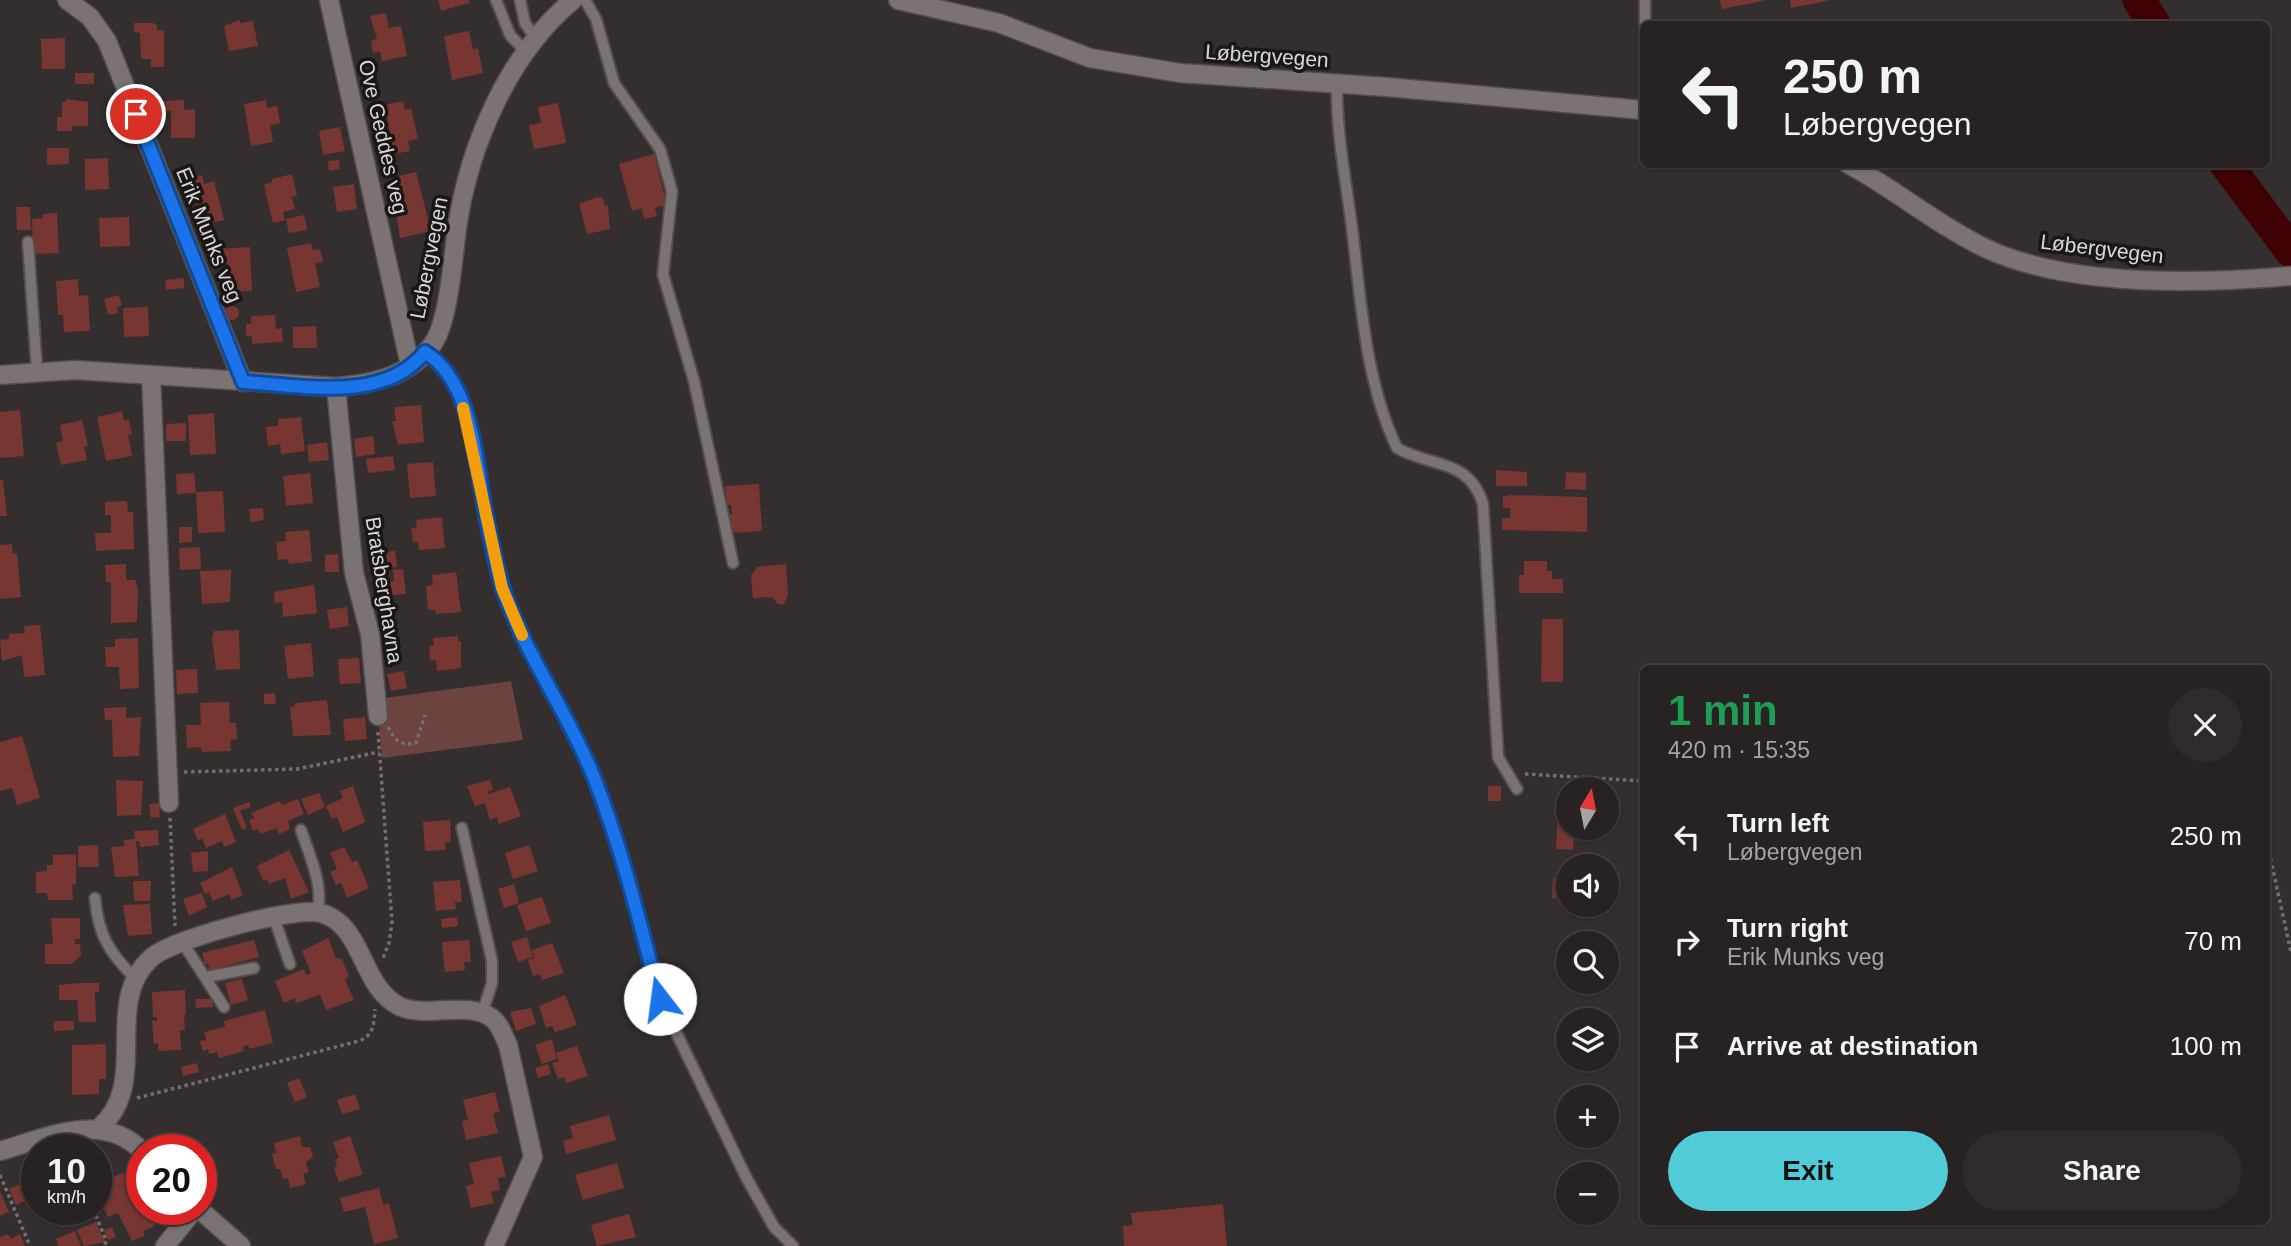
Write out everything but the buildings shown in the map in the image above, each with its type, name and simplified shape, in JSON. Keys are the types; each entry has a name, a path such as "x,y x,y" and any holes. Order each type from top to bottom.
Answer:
{"street":[{"name":"Erik Munks veg","path":"67,0 90,17 107,41 243,382"},
{"name":"Ove Geddes veg","path":"329,0 410,365"},
{"name":"Løbergvegen","path":"0,375 37,370 336,387 384,380 410,365 425,352 439,331 458,224 477,147 502,93 531,45 573,0"},
{"name":"Løbergvegen","path":"898,0 999,23 1090,58 1180,73 1640,110"},
{"name":"Løbergvegen","path":"1854,168 1967,238 2031,264 2072,272 2158,281 2230,281 2291,276"},
{"path":"151,375 166,772 170,803"},
{"name":"Bratsberghavna","path":"336,387 354,573 370,634 378,716"},
{"path":"99,1128 108,1120 118,1103 125,1073 127,1003 135,978 153,956 181,940 274,918 318,912 327,915 348,932 375,981 392,1002 409,1010 482,1014 493,1018 508,1045 533,1157 494,1246"},
{"path":"0,1151 73,1130 99,1128 120,1134 126,1139"},
{"path":"165,1246 183,1225"},
{"path":"216,1225 241,1246"}],"lane":[{"path":"496,0 510,35 531,45"},
{"path":"520,0 531,45"},
{"path":"585,0 596,19 614,83 660,149 672,191 663,274 694,381 733,563"},
{"path":"1645,0 1645,21"},
{"path":"1337,84 1346,184 1363,315 1386,426 1397,448 1465,474 1478,485 1483,504 1498,757 1517,789"},
{"path":"27,243 37,370"},
{"path":"425,352 438,360 453,378 463,405 502,588 592,774 620,851 660,999 754,1191 774,1227 793,1246"},
{"path":"462,828 492,961 492,983 482,1014"},
{"path":"301,830 319,881 321,896 318,912"},
{"path":"95,898 100,934 107,948 135,978"},
{"path":"274,918 290,964"},
{"path":"181,940 224,1007"},
{"path":"206,977 254,968"}],"path":[{"path":"378,716 385,720 397,741 404,745 416,743 425,715"},
{"path":"118,1103 368,1038 373,1029 375,981 389,943 392,922 378,716"},
{"path":"166,772 298,769 379,752"},
{"path":"1506,773 1640,781"},
{"path":"170,803 174,922 181,940"},
{"path":"2270,856 2291,952"},
{"path":"0,1175 30,1246"},
{"path":"100,1225 106,1240 105,1246"}],"shaded area":[{"path":"511,681 523,740 382,758 377,699"}],"waterway":[{"path":"2139,0 2152,21"},
{"path":"2229,168 2291,251"}],"slow traffic":[{"path":"463,408 474,447 502,588 522,635"}],"route":[{"path":"136,114 243,382 336,387 366,385 402,371 425,352 438,360 453,378 474,447 502,588 592,774 620,851 660,999"}]}
